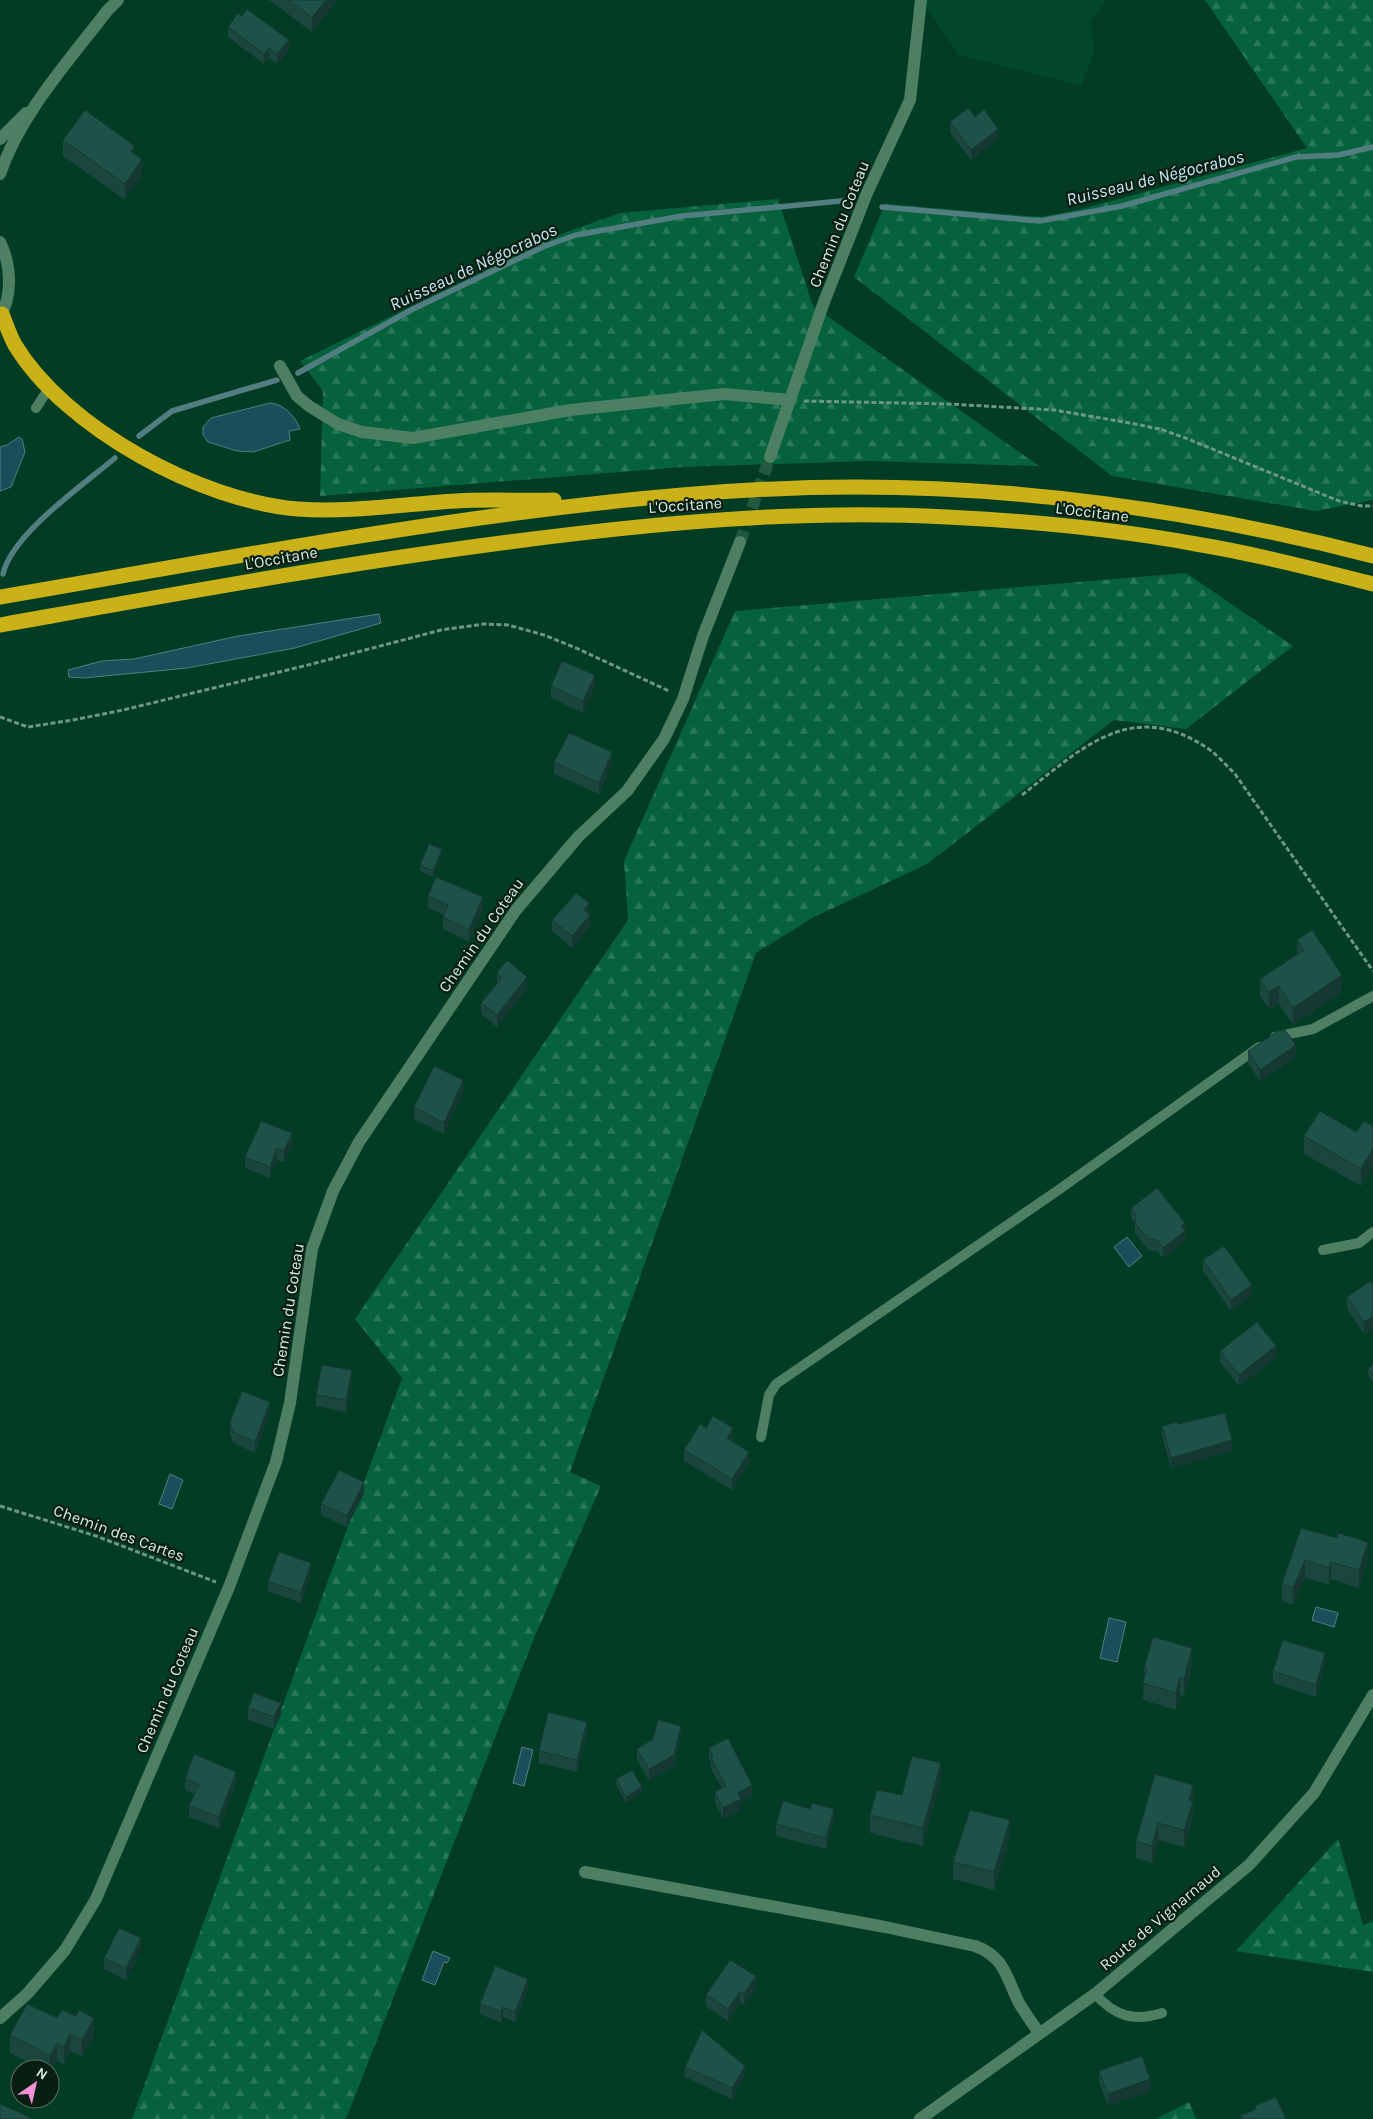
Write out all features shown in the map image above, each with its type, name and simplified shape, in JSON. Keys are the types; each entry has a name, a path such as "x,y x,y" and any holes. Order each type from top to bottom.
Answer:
{"highway":[{"path":"1,315 15,344 49,388 75,412 109,436 147,459 199,484 243,498 296,509 349,510 457,501 615,500"},
{"name":"L'Occitane","path":"0,597 388,530 615,500 728,492 855,487 979,492 1123,505 1201,517 1293,535 1373,556"},
{"name":"L'Occitane","path":"0,624 391,557 622,527 737,519 844,515 945,516 1038,523 1117,532 1196,544 1285,562 1373,584"}],"street":[{"path":"0,174 13,145 39,101 107,11 118,0"},
{"name":"Chemin du Coteau","path":"770,457 838,265 910,100 921,0"},
{"path":"0,139 39,101"},
{"path":"0,242 9,271 8,293 1,315"},
{"path":"280,366 297,396 338,424 362,432 413,438 570,410 724,394 791,400"},
{"name":"Chemin du Coteau","path":"0,2018 27,1994 65,1950 96,1900 229,1586 276,1462 290,1403 312,1249 333,1191 359,1142 516,910 578,837 627,791 664,739 683,699 703,636 740,542"},
{"name":"Route de Vignarnaud","path":"920,2119 1095,1994 1249,1865 1314,1793 1373,1696"},
{"path":"585,1872 875,1925 975,1946 988,1951 1001,1963 1020,2003 1039,2033"}],"lane":[{"path":"36,408 49,388"},
{"path":"761,1437 769,1395 776,1384 788,1375 1058,1190 1273,1037 1313,1029 1373,996"},
{"path":"1323,1250 1358,1243 1373,1232"},
{"path":"1095,1994 1108,2008 1133,2018 1145,2018 1162,2014"}],"path":[{"path":"791,400 826,403 949,404 1054,410 1130,423 1160,429 1188,439 1339,501 1362,506 1373,506"},
{"path":"0,717 28,728 73,720 123,710 350,655 441,630 484,624 508,625 544,635 644,678 683,699"},
{"path":"1022,795 1074,754 1108,734 1140,726 1156,726 1184,736 1210,751 1235,774 1373,971"},
{"name":"Chemin des Cartes","path":"0,1506 96,1536 229,1586"}],"shaded area":[{"path":"922,0 1107,0 1091,21 1094,53 1081,86 958,55"}],"green space":[{"path":"1205,0 1373,0 1373,500 1316,511 1112,476 854,277 885,204 1041,217 1078,210 1307,148"},
{"path":"778,199 813,306 1039,466 868,461 683,467 320,496 323,391 300,361 553,237 620,213"},
{"path":"1186,573 1293,646 1186,729 1114,720 927,864 814,917 756,953 570,1472 601,1486 534,1638 346,2119 132,2119 402,1378 355,1319 628,920 624,861 735,611"},
{"path":"1338,1839 1363,1925 1373,1921 1373,1972 1236,1951"},
{"path":"1189,2102 1196,2119 1156,2119"}],"water":[{"path":"270,403 285,409 298,424 300,429 289,431 290,440 253,452 237,451 208,442 203,435 203,427 211,418"},
{"path":"19,437 22,439 25,452 11,487 0,491 0,447"},
{"path":"379,614 381,623 295,648 187,668 84,678 69,677 68,670 102,661 134,659 238,636"},
{"path":"1127,1237 1142,1256 1129,1267 1114,1247"},
{"path":"170,1474 183,1480 172,1509 159,1504"},
{"path":"1316,1607 1338,1613 1334,1627 1312,1620"},
{"path":"1109,1618 1126,1622 1117,1662 1100,1658"},
{"path":"522,1747 533,1750 524,1786 513,1783"},
{"path":"433,1951 450,1958 447,1963 444,1962 435,1985 422,1980"}],"building":[{"path":"289,0 326,0 312,17"},
{"path":"247,9 289,40 277,54 269,48 264,54 228,27 238,13 242,16"},
{"path":"968,108 975,117 984,109 998,129 971,150 950,122"},
{"path":"85,110 135,146 131,152 142,159 125,184 63,140"},
{"path":"562,661 595,675 583,701 551,686"},
{"path":"569,733 612,752 599,783 554,762"},
{"path":"429,844 442,849 433,871 420,865"},
{"path":"436,877 483,897 469,930 443,917 448,905 428,896"},
{"path":"576,893 589,903 584,910 590,915 572,936 552,920"},
{"path":"1312,930 1342,975 1293,1008 1279,986 1269,992 1260,979 1304,950 1297,940"},
{"path":"507,960 527,977 497,1015 481,1003 502,978 497,973"},
{"path":"1285,1030 1296,1045 1260,1070 1248,1051 1278,1031"},
{"path":"434,1066 463,1080 444,1123 414,1107"},
{"path":"1320,1111 1356,1132 1364,1121 1373,1126 1373,1148 1361,1169 1304,1136"},
{"path":"261,1121 292,1133 284,1151 277,1148 270,1167 245,1157"},
{"path":"1157,1188 1185,1223 1181,1226 1185,1231 1163,1248 1157,1240 1148,1239 1135,1223 1136,1214 1131,1208"},
{"path":"1224,1246 1252,1285 1231,1300 1203,1260"},
{"path":"1370,1281 1373,1285 1373,1317 1364,1322 1347,1297"},
{"path":"1257,1322 1276,1346 1239,1375 1220,1351"},
{"path":"322,1365 352,1370 346,1400 316,1395"},
{"path":"1373,1365 1373,1376 1368,1368"},
{"path":"242,1391 270,1402 255,1442 233,1432 230,1422"},
{"path":"1225,1413 1232,1440 1171,1458 1162,1426"},
{"path":"713,1416 733,1428 727,1438 749,1452 732,1479 684,1450 700,1424 706,1428"},
{"path":"339,1470 364,1482 347,1516 321,1504"},
{"path":"1301,1528 1337,1538 1338,1533 1368,1542 1359,1570 1331,1562 1329,1568 1305,1560 1293,1588 1282,1584"},
{"path":"279,1552 311,1563 301,1593 268,1581"},
{"path":"1153,1637 1192,1648 1184,1679 1180,1677 1176,1693 1143,1683 1147,1669 1144,1668"},
{"path":"1283,1640 1325,1653 1316,1685 1273,1671"},
{"path":"254,1693 281,1703 274,1717 248,1708"},
{"path":"548,1712 587,1722 577,1760 539,1751"},
{"path":"658,1720 681,1726 674,1755 649,1769 637,1749 653,1739"},
{"path":"728,1738 752,1785 738,1793 741,1799 723,1808 715,1792 726,1786 711,1758 713,1757 709,1748"},
{"path":"194,1754 236,1772 219,1817 189,1806 199,1784 185,1779"},
{"path":"912,1756 941,1763 923,1828 870,1815 877,1790 902,1795"},
{"path":"632,1770 642,1787 626,1797 616,1779"},
{"path":"1155,1774 1193,1785 1189,1800 1193,1801 1184,1830 1158,1823 1152,1846 1136,1841"},
{"path":"783,1801 810,1809 812,1803 834,1809 826,1838 776,1824"},
{"path":"970,1810 1010,1820 994,1872 953,1862"},
{"path":"119,1928 141,1938 126,1968 104,1958"},
{"path":"730,1960 756,1976 744,1994 740,1992 728,2009 706,1995"},
{"path":"495,1966 528,1979 515,2012 503,2007 501,2012 480,2004"},
{"path":"27,2004 57,2018 62,2010 76,2016 79,2010 94,2018 82,2040 70,2034 64,2047 57,2043 50,2056 10,2035"},
{"path":"702,2030 745,2066 732,2088 685,2067"},
{"path":"1142,2056 1150,2079 1108,2094 1099,2071"},
{"path":"1276,2097 1286,2119 1242,2119 1241,2116 1256,2109 1255,2106"},
{"path":"0,2104 34,2119 0,2119"}],"waterway":[{"name":"Ruisseau de Négocrabos","path":"882,207 1040,221 1122,206 1296,157 1338,155 1373,147"},
{"name":"Ruisseau de Négocrabos","path":"298,373 413,309 545,246 576,235 682,216 851,200"},
{"name":"Ruisseau de Négocrabos","path":"139,436 172,411 277,380"},
{"name":"Ruisseau de Négocrabos","path":"3,574 9,559 34,527 50,511 115,458"}],"tunnel":[{"path":"740,542 770,457"}]}
